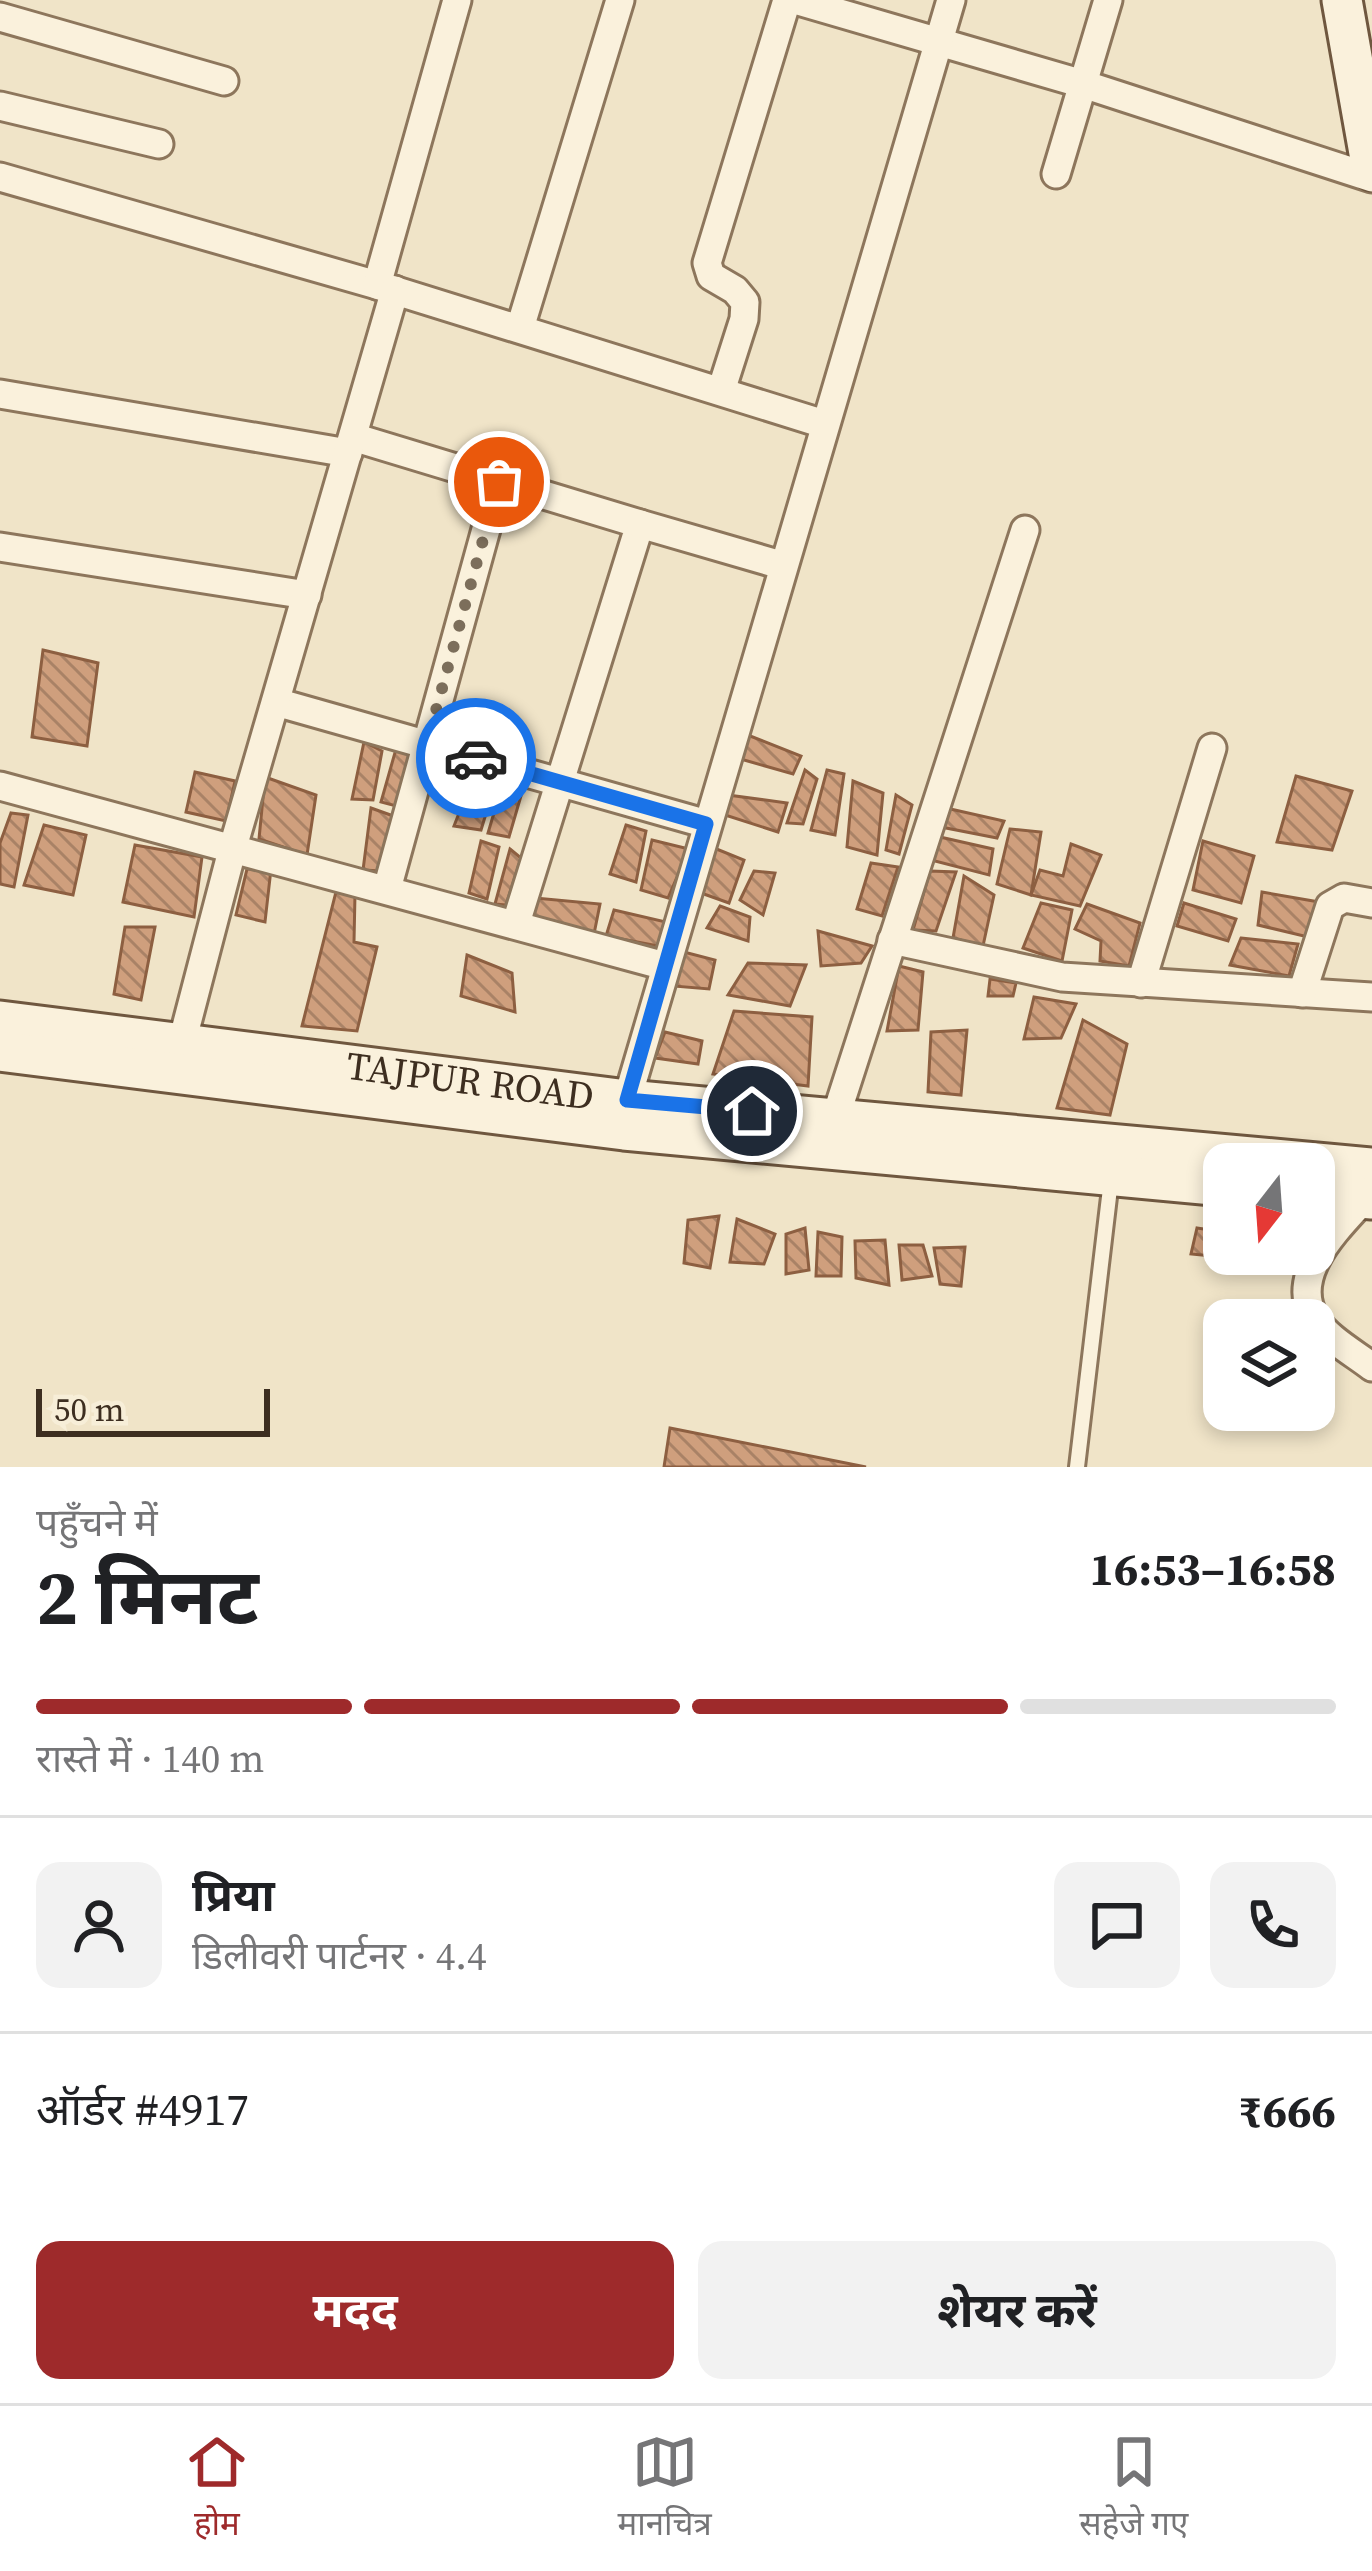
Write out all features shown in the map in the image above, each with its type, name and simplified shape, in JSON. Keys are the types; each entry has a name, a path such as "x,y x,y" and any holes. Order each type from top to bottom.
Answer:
{"main road":[{"path":"1342,0 1372,174"},
{"name":"TAJPUR ROAD","path":"0,1021 565,1108 627,1100 836,1119 1370,1188"},
{"name":"TAJPUR ROAD","path":"0,1052 565,1108 1111,1177 1203,1184"},
{"path":"1335,1192 1370,1188"}],"street":[{"path":"181,1046 233,847 350,445 457,0"},
{"path":"520,328 620,0"},
{"path":"721,391 745,302 711,276 707,263 791,0 939,40 1372,174"},
{"path":"627,1100 951,0"},
{"path":"1056,174 1108,0"},
{"path":"0,17 224,81"},
{"path":"0,106 159,144"},
{"path":"0,177 520,328 824,424"},
{"path":"0,394 350,445 499,482 782,565"},
{"path":"387,889 499,482"},
{"path":"516,923 640,524"},
{"path":"836,1119 1024,530"},
{"path":"0,547 307,596"},
{"path":"276,702 706,824"},
{"path":"1141,983 1213,748"},
{"path":"0,786 665,966"},
{"path":"1301,993 1330,906 1344,898 1372,903"},
{"path":"892,940 1062,977 1372,997"},
{"path":"1370,1188 1323,1245 1308,1300 1323,1329 1372,1367"}],"lane":[{"path":"1077,1467 1111,1177"}],"building":[{"path":"43,650 98,663 87,746 32,737"},
{"path":"745,734 801,756 793,774 737,758"},
{"path":"364,742 382,751 373,800 352,799"},
{"path":"396,749 415,757 400,807 381,802"},
{"path":"476,770 496,781 481,830 454,826"},
{"path":"805,770 817,779 803,824 787,823"},
{"path":"827,770 844,774 835,835 811,830"},
{"path":"195,772 235,781 226,821 186,812"},
{"path":"1296,776 1352,791 1332,850 1277,842"},
{"path":"265,777 316,795 307,855 259,839"},
{"path":"504,779 523,789 509,837 488,833"},
{"path":"853,781 883,793 877,855 847,847"},
{"path":"728,795 787,803 778,832 722,814"},
{"path":"896,795 912,805 899,854 886,850"},
{"path":"371,808 399,818 381,871 363,870"},
{"path":"946,808 1004,821 997,838 941,827"},
{"path":"11,813 28,815 14,887 0,884 0,843"},
{"path":"44,825 86,835 73,895 24,885"},
{"path":"626,825 646,831 636,882 610,874"},
{"path":"1010,829 1041,832 1031,895 997,884"},
{"path":"940,837 993,849 989,875 931,860"},
{"path":"652,840 689,849 668,898 641,890"},
{"path":"481,841 499,847 487,899 469,893"},
{"path":"1203,841 1254,856 1241,903 1193,890"},
{"path":"1071,844 1101,855 1080,906 1031,895 1040,870 1063,876"},
{"path":"135,845 202,857 194,917 123,902"},
{"path":"714,848 744,860 729,903 701,893"},
{"path":"510,849 521,858 506,905 495,904"},
{"path":"871,863 898,867 882,916 857,909"},
{"path":"247,869 271,869 265,922 236,915"},
{"path":"754,871 775,873 763,915 740,900"},
{"path":"930,871 956,872 936,931 913,930"},
{"path":"964,876 994,895 983,946 953,938"},
{"path":"337,888 355,894 354,942 377,947 357,1031 302,1026"},
{"path":"1262,892 1319,902 1308,937 1258,925"},
{"path":"535,898 600,904 594,934 531,917"},
{"path":"1041,903 1072,910 1062,961 1023,948"},
{"path":"1184,903 1236,919 1228,941 1177,926"},
{"path":"1087,904 1140,923 1129,966 1100,961 1101,941 1075,929"},
{"path":"720,906 750,917 748,941 707,928"},
{"path":"614,910 666,922 658,946 606,936"},
{"path":"125,927 155,927 141,1000 114,994"},
{"path":"818,931 872,946 861,963 821,966"},
{"path":"1241,938 1298,944 1289,976 1230,965"},
{"path":"680,951 715,960 709,989 673,986"},
{"path":"467,955 512,973 515,1012 461,996"},
{"path":"748,963 806,965 790,1006 728,995"},
{"path":"899,966 923,972 918,1030 887,1031"},
{"path":"990,979 1016,983 1013,996 988,996"},
{"path":"1034,997 1076,1004 1061,1038 1024,1039"},
{"path":"734,1011 812,1017 808,1086 713,1074"},
{"path":"1083,1020 1127,1044 1110,1115 1057,1108"},
{"path":"967,1030 961,1095 928,1092 931,1032"},
{"path":"665,1032 702,1041 698,1064 655,1058"},
{"path":"719,1216 710,1268 684,1263 688,1220"},
{"path":"737,1219 775,1234 764,1264 730,1262"},
{"path":"805,1228 809,1270 786,1274 786,1234"},
{"path":"1197,1228 1203,1229 1203,1255 1191,1254"},
{"path":"818,1232 842,1237 841,1276 816,1276"},
{"path":"885,1240 889,1285 856,1278 855,1241"},
{"path":"899,1245 923,1245 932,1276 902,1280"},
{"path":"965,1247 961,1286 940,1284 934,1248"},
{"path":"670,1428 866,1467 664,1467"}],"way so far":[{"path":"476,758 427,743 499,482"}],"route":[{"path":"476,758 706,824 627,1100 752,1111"}]}
